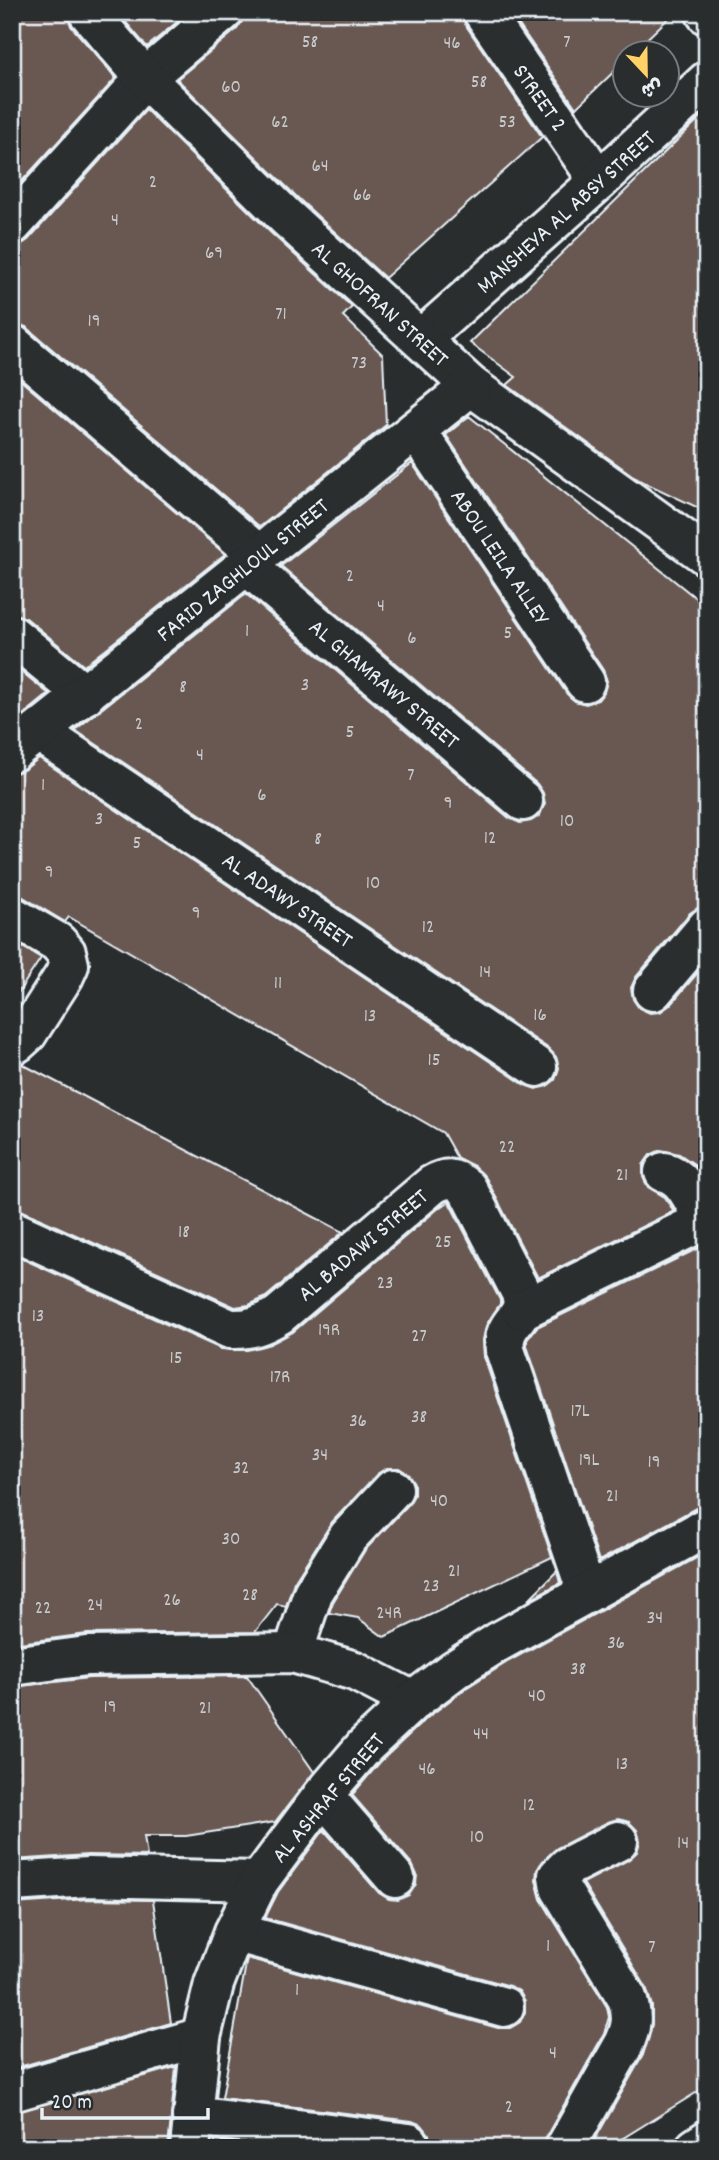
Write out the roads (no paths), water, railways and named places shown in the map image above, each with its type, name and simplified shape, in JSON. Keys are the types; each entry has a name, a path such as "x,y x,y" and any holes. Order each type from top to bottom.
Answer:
{"street":[{"name":"AL GHOFRAN STREET","path":"89,12 145,78 286,217 471,386 707,556"},
{"path":"12,225 145,78 223,12"},
{"name":"STREET 2","path":"483,12 599,181"},
{"name":"MANSHEYA AL ABSY STREET","path":"421,339 707,81"},
{"name":"AL GHAMRAWY STREET","path":"12,344 523,801"},
{"name":"FARID ZAGHLOUL STREET","path":"26,742 471,386"},
{"name":"ABOU LEILA ALLEY","path":"416,430 585,682"},
{"path":"12,635 85,695"},
{"name":"AL ADAWY STREET","path":"26,742 537,1067"},
{"path":"12,916 57,942 66,952 69,965 27,1034 12,1044"},
{"path":"653,991 703,939"},
{"path":"586,1593 504,1341 511,1323 518,1318 522,1310 706,1221 679,1179 664,1172"},
{"name":"AL BADAWI STREET","path":"12,1230 230,1329 243,1330 268,1322 279,1315 432,1185 444,1178 457,1179 467,1188 521,1293 522,1310"},
{"path":"293,1653 313,1593 348,1536 393,1489"},
{"name":"AL ASHRAF STREET","path":"191,2132 201,2037 214,1984 234,1932 259,1881 323,1795 365,1746 413,1702 454,1670 498,1642 707,1528"},
{"path":"12,1666 87,1656 293,1653 355,1671 413,1702"},
{"path":"323,1795 395,1878"},
{"path":"565,2148 624,2044 631,2029 632,2014 628,1998 560,1888 558,1876 561,1870 618,1841"},
{"path":"12,1882 88,1877 259,1881"},
{"path":"234,1932 504,2007"},
{"path":"12,2092 201,2037"},
{"path":"191,2132 409,2143"},
{"path":"695,2148 707,2140"}]}
